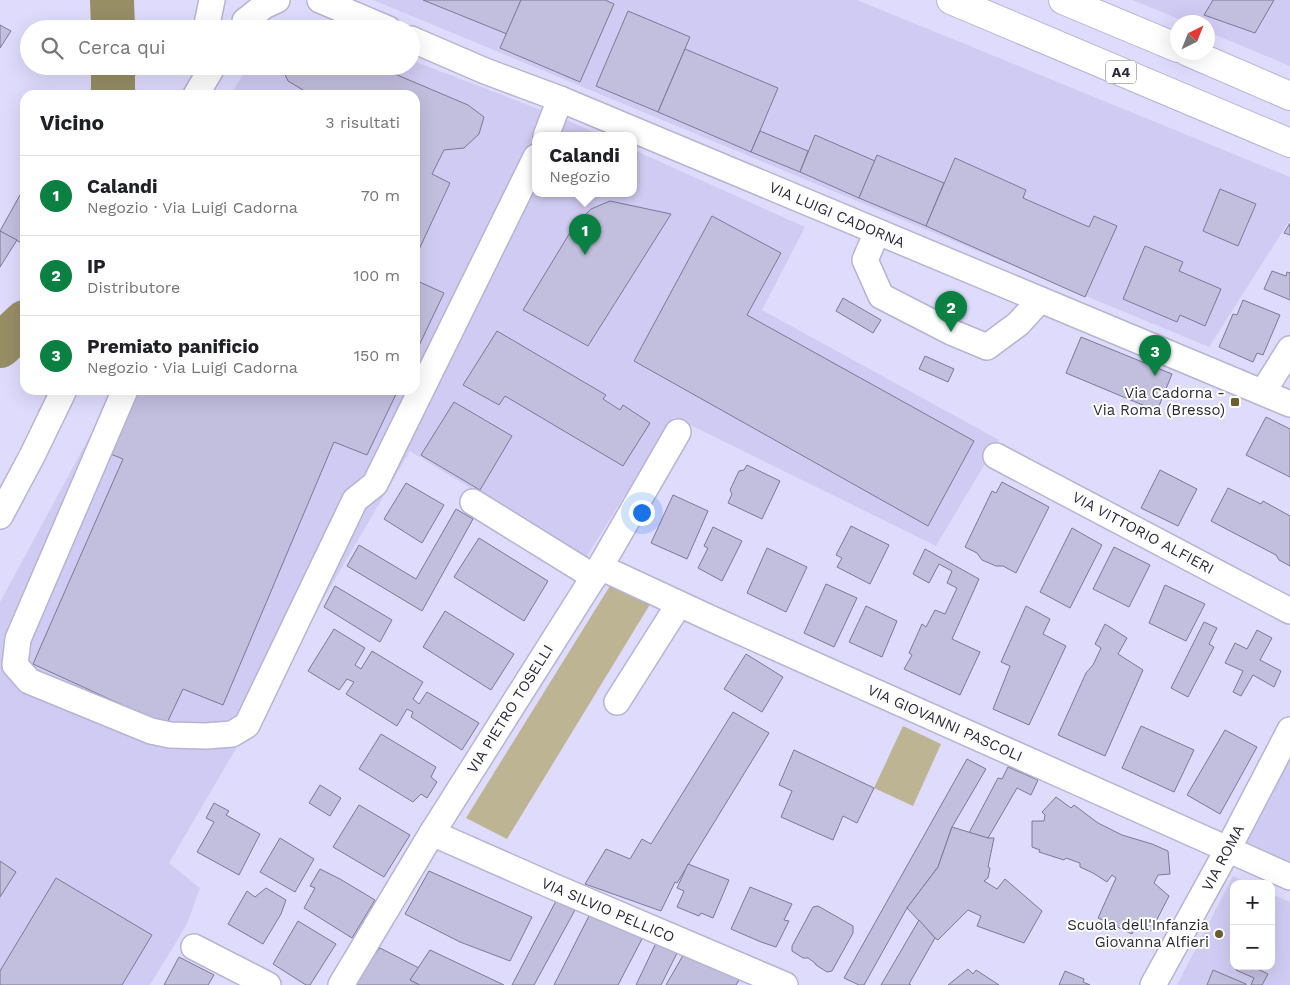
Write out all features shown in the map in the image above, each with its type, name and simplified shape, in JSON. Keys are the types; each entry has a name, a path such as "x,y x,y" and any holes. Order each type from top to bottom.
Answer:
{"highway":[{"name":"A4","path":"951,0 1290,143"},
{"path":"1063,0 1170,45"},
{"path":"1207,60 1290,96"}],"street":[{"path":"245,17 277,0"},
{"path":"320,0 367,20"},
{"name":"VIA LUIGI CADORNA","path":"420,43 637,132"},
{"path":"195,90 198,75"},
{"path":"197,90 207,75"},
{"path":"548,132 560,100"},
{"name":"VIA LUIGI CADORNA","path":"637,132 1290,404"},
{"path":"420,393 532,165"},
{"path":"877,232 865,260 881,296 951,332 987,347 1018,324 1040,300"},
{"path":"1263,392 1290,349"},
{"path":"0,516 62,395"},
{"path":"123,395 18,639 14,664 29,681 151,731 170,735 206,736 232,734 247,724 355,500 375,484 419,395"},
{"name":"VIA PIETRO TOSELLI","path":"341,985 432,833 597,572 678,432"},
{"name":"VIA VITTORIO ALFIERI","path":"996,456 1290,611"},
{"name":"VIA GIOVANNI PASCOLI","path":"473,502 597,572 679,604 1290,877"},
{"path":"617,702 679,604"},
{"name":"VIA ROMA","path":"1153,985 1228,849 1290,730"},
{"name":"VIA SILVIO PELLICO","path":"432,833 785,985"},
{"path":"194,947 268,985"}],"shaded area":[{"path":"373,0 857,0 1290,177 1290,220 1209,347"},
{"path":"1132,0 1290,0 1290,66 1215,35 1215,15 1170,15"},
{"path":"420,63 567,120 593,132 532,132 532,197 637,197 637,151 805,227 762,310 999,440 936,546 674,417 585,559 410,451 169,863 200,888 187,924 150,985 0,985 0,602 104,410 110,395 420,395 420,90 234,90 243,75 420,75"},
{"path":"613,581 652,601 507,839 466,818"},
{"path":"903,726 941,744 913,806 874,788"},
{"path":"1290,759 1290,868 1245,847"},
{"name":"Scuola dell'Infanzia Giovanna Alfieri","path":"1233,876 1242,880 1231,880"},
{"name":"Scuola dell'Infanzia Giovanna Alfieri","path":"1230,882 1230,970 1275,970 1275,896 1290,902 1290,985 1177,985"}],"building":[{"path":"423,0 521,0 507,34"},
{"path":"521,0 605,0 614,4 580,82 500,48"},
{"path":"1213,0 1274,0 1255,33 1215,19 1215,15 1204,15"},
{"path":"628,11 690,37 658,112 596,86"},
{"path":"0,25 11,31 0,48"},
{"path":"685,49 778,88 751,152 658,112"},
{"path":"285,75 397,75 468,105 484,117 479,134 464,148 444,150 432,174 450,183 420,247 420,90 303,90 288,81"},
{"path":"760,131 808,151 800,172 751,152"},
{"path":"815,135 875,161 859,198 800,172"},
{"path":"877,155 944,183 926,226 859,198"},
{"path":"955,158 1026,190 1023,198 1089,227 1094,216 1117,226 1085,297 926,226"},
{"path":"1220,189 1256,204 1238,246 1203,231"},
{"path":"20,195 20,242 0,231"},
{"path":"610,201 671,214 588,346 523,310 574,226 591,209"},
{"path":"712,216 781,253 747,315 974,441 928,526 634,361"},
{"path":"1290,223 1290,235 1284,233"},
{"path":"0,231 17,240 0,267"},
{"path":"1145,246 1183,262 1179,271 1221,289 1205,326 1180,315 1177,322 1123,299"},
{"path":"1272,271 1286,276 1287,272 1290,273 1290,300 1264,289"},
{"path":"420,282 444,293 420,343"},
{"path":"843,298 881,320 873,333 836,311"},
{"path":"1243,300 1280,315 1263,355 1257,353 1253,362 1219,347 1233,314 1237,315"},
{"path":"497,331 606,395 603,399 620,410 623,405 650,423 623,466 505,396 499,405 463,385"},
{"path":"1081,337 1172,374 1157,411 1066,373"},
{"path":"925,356 954,369 948,382 919,369"},
{"path":"134,395 396,395 367,455 334,442 223,705 183,689 166,725 33,664 123,459 108,453"},
{"path":"454,402 512,436 480,490 421,455"},
{"path":"1266,417 1290,429 1290,477 1246,455"},
{"path":"747,465 780,481 762,519 728,503 732,494 730,490 739,471 744,470"},
{"path":"1160,470 1197,489 1178,526 1141,508"},
{"path":"1002,482 1049,507 1016,573 1003,566 996,566 982,560 977,553 965,547 992,491 996,493"},
{"path":"406,483 444,505 422,543 384,519"},
{"path":"1228,488 1261,504 1263,501 1290,516 1290,566 1279,560 1276,555 1211,521"},
{"path":"673,495 708,511 687,559 651,543"},
{"path":"456,509 473,519 422,611 347,566 359,545 416,579"},
{"path":"851,526 889,545 870,584 837,567 842,558 836,555"},
{"path":"713,527 742,541 722,581 698,568 708,548 704,546"},
{"path":"1072,528 1102,545 1070,608 1040,592"},
{"path":"479,538 548,581 524,621 454,577"},
{"path":"1114,547 1150,565 1129,607 1093,589"},
{"path":"767,548 807,567 786,612 747,593"},
{"path":"925,549 979,579 952,639 980,652 960,695 904,669 912,655 909,653 922,624 926,627 935,610 945,614 957,588 947,583 952,571 939,564 929,583 913,574"},
{"path":"826,584 857,598 834,647 804,633"},
{"path":"1165,585 1205,604 1186,641 1149,623"},
{"path":"335,586 392,620 380,642 324,607"},
{"path":"866,606 897,621 882,657 849,642"},
{"path":"1026,606 1050,619 1043,634 1066,646 1029,725 993,709 1010,666 1001,662"},
{"path":"445,611 514,654 491,690 423,647"},
{"path":"1204,622 1217,628 1209,644 1214,647 1188,697 1171,688"},
{"path":"1105,624 1127,638 1118,654 1143,670 1105,756 1058,735 1086,673 1093,665 1101,648 1095,644"},
{"path":"334,629 365,648 355,665 361,669 372,651 423,682 413,699 419,704 427,692 479,723 462,750 411,717 413,712 407,709 397,726 346,694 354,682 347,679 339,690 308,671"},
{"path":"1257,630 1272,638 1260,660 1281,671 1274,687 1253,675 1241,696 1233,692 1243,671 1225,663 1235,643 1247,649"},
{"path":"746,654 783,677 762,712 724,689"},
{"path":"733,712 769,733 677,883 675,882 661,911 585,884 606,849 630,859 642,839 651,844"},
{"path":"1141,726 1194,750 1174,792 1122,768"},
{"path":"1225,730 1257,747 1220,814 1187,795"},
{"path":"381,734 436,767 431,777 437,782 427,798 421,794 413,802 359,769"},
{"path":"794,750 874,788 857,823 843,816 833,840 781,817 792,791 779,785"},
{"path":"967,759 986,769 952,827 938,867 907,908 864,985 859,985 844,978"},
{"path":"1008,767 1038,780 1031,795 1017,788 988,838 969,833 998,778 1002,779"},
{"path":"320,785 341,798 330,816 309,803"},
{"path":"1056,797 1071,808 1074,805 1098,823 1122,835 1168,851 1170,874 1158,875 1154,883 1169,896 1151,931 1138,924 1132,934 1098,918 1116,878 1112,875 1107,882 1080,867 1080,863 1039,852 1040,850 1032,847 1032,821 1044,821 1045,815 1042,812"},
{"path":"214,803 229,811 226,815 260,834 239,875 197,852 214,822 206,818"},
{"path":"359,805 410,835 384,877 333,847"},
{"path":"952,827 988,838 994,838 988,867 990,868 988,878 984,881 997,889 1005,879 1042,911 1024,943 977,926 981,916 968,910 938,940 907,908 938,867"},
{"path":"280,838 314,859 295,892 260,872"},
{"path":"0,861 16,872 0,897"},
{"path":"688,864 729,880 713,918 701,913 699,916 677,907 684,891 677,888"},
{"path":"320,869 375,900 352,938 304,908 315,888 310,886"},
{"path":"429,871 532,917 510,961 460,942 405,914"},
{"path":"56,878 152,935 122,985 0,985 0,971"},
{"path":"750,887 792,904 784,920 789,921 776,947 731,929"},
{"path":"266,888 286,900 281,914 263,944 228,924 247,891 255,897"},
{"path":"556,901 575,910 534,985 512,985"},
{"path":"818,906 853,926 853,933 832,971 827,972 808,958 803,958 792,951 792,946 813,907"},
{"path":"591,912 643,937 618,985 554,985"},
{"path":"919,920 935,938 909,984 911,985 881,985"},
{"path":"298,921 336,944 310,985 306,985 273,964"},
{"path":"656,943 677,953 661,985 636,985"},
{"path":"380,948 419,968 410,980 420,985 356,985 372,957"},
{"path":"430,950 504,985 420,985 410,980"},
{"path":"685,952 741,977 736,985 666,985"},
{"path":"179,957 214,975 208,985 164,985"},
{"path":"968,969 973,974 976,970 999,985 948,985"},
{"path":"1213,970 1246,984 1246,985 1207,985"},
{"path":"1236,970 1260,970 1268,974 1262,985 1251,985 1254,978"},
{"path":"1065,971 1084,979 1083,982 1090,985 1059,985"}],"waterway":[{"path":"112,0 113,20"},
{"path":"113,75 113,90"},
{"path":"0,346 20,327"}],"place":[{"name":"Calandi","path":"585,255"},
{"name":"IP","path":"951,332"},
{"name":"Premiato panificio","path":"1155,376"},
{"name":"Via Cadorna - Via Roma (Bresso)","path":"1235,402"},
{"name":"Scuola dell'Infanzia Giovanna Alfieri","path":"1219,934"}]}
